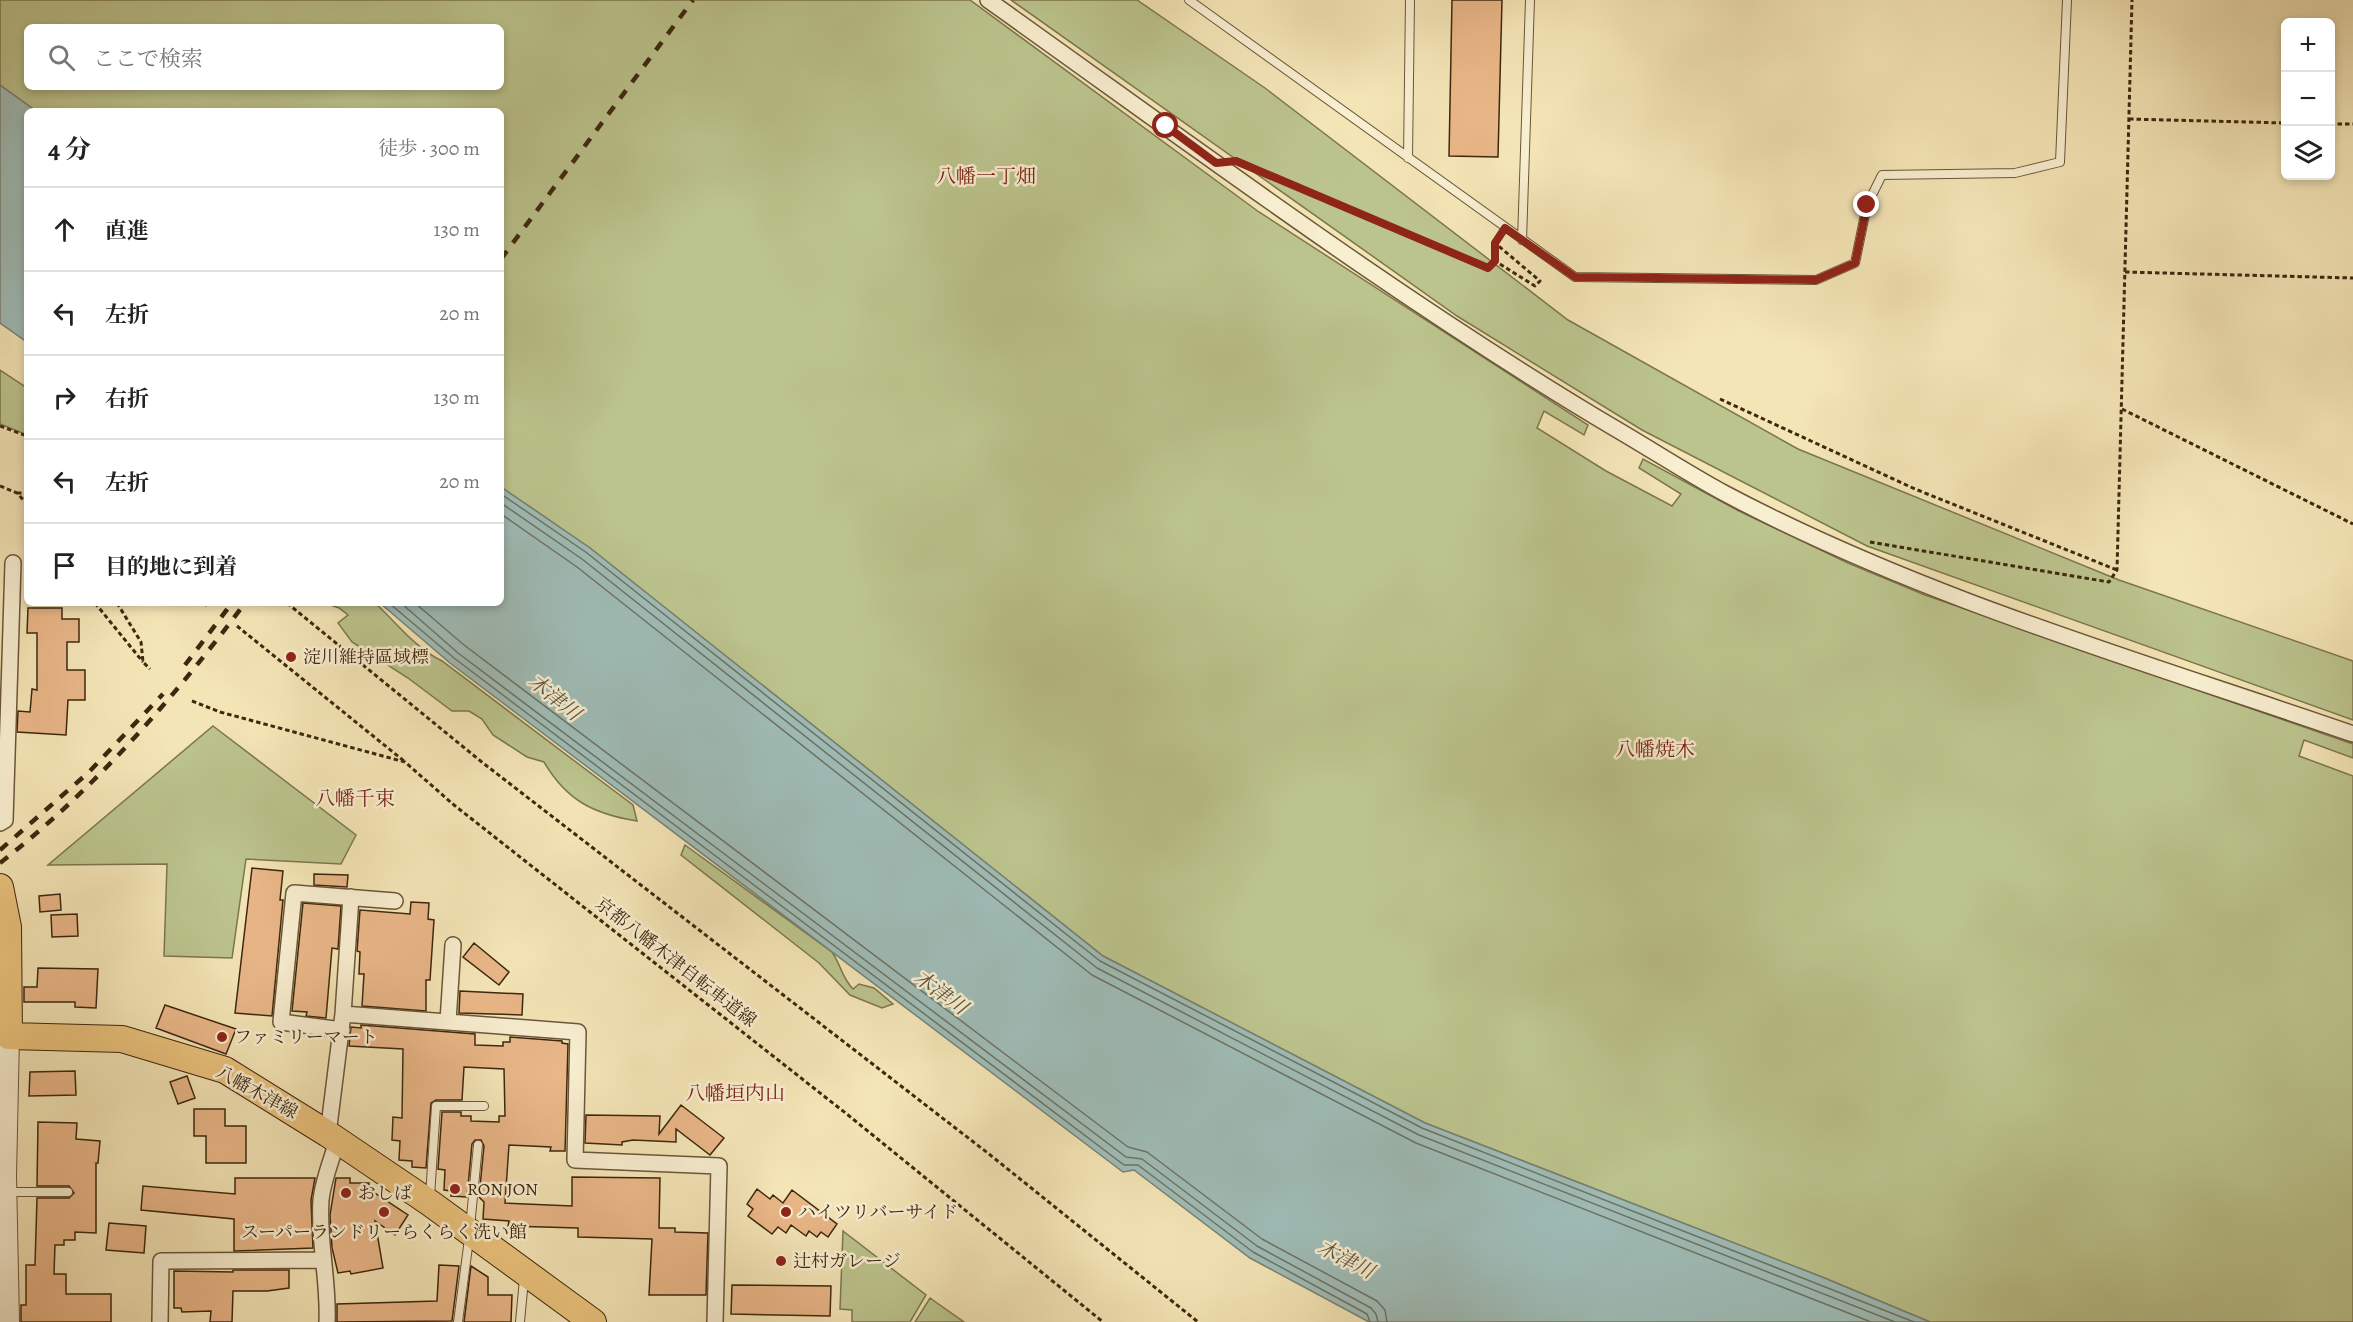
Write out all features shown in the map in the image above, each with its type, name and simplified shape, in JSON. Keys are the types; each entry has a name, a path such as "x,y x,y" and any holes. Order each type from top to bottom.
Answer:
{"main road":[{"path":"0,887 8,927 5,1036"},
{"name":"八幡木津線","path":"5,1036 122,1039 225,1070 333,1137 430,1203 593,1322"}],"street":[{"path":"988,0 1345,256 1536,381 1723,492 1846,551 1984,606 2353,734"},
{"path":"0,823 5,820 13,563"},
{"path":"395,901 294,893 281,1022 447,1021 578,1032 575,1160 719,1166 715,1322"},
{"path":"327,1322 328,1298 322,1260 321,1198 333,1137 351,897"},
{"path":"447,1021 453,945"},
{"path":"5,1036 4,1181 9,1322"},
{"path":"160,1322 161,1261 322,1260"}],"lane":[{"path":"1188,0 1575,277 1816,280 1855,263 1867,205 1882,175 2015,173 2060,162 2067,0"},
{"path":"1408,158 1410,0"},
{"path":"1522,240 1530,0"},
{"path":"430,1203 436,1106 484,1106"},
{"path":"458,1322 470,1234 478,1145"},
{"path":"4,1181 68,1192"},
{"path":"520,1322 525,1273"}],"path":[{"path":"1863,541 2109,582 2117,570 2132,0"},
{"path":"2129,119 2281,123"},
{"path":"2335,124 2353,124"},
{"path":"1216,163 1236,161 1488,268 1495,261 1495,243 1505,228"},
{"path":"1495,243 1540,281 1535,286 1495,261"},
{"path":"2125,272 2353,278"},
{"path":"1720,399 1915,489 2117,570"},
{"path":"2122,409 2353,524"},
{"path":"0,426 24,435"},
{"path":"0,486 17,493 24,493"},
{"path":"17,493 24,501"},
{"path":"97,606 150,669"},
{"path":"119,606 141,642 143,662"},
{"path":"291,606 483,763 989,1154 1198,1322"},
{"path":"237,626 405,762"},
{"name":"京都八幡木津自転車道線","path":"192,701 220,712 405,762 454,805 830,1100 1103,1322"}],"green space":[{"path":"0,0 970,0 1259,212 1588,425 1584,435 1544,411 1537,428 1606,471 1672,506 1681,494 1639,468 1643,459 1739,511 1848,563 1925,595 2353,744 2353,758 2304,740 2299,756 2353,776 2353,1322 1930,1322 1822,1277 1425,1123 1103,956 590,548 504,489 504,108 32,108 0,85"},
{"path":"1011,0 1137,0 1265,88 1568,320 1798,449 2119,580 2353,661 2353,720 1867,546 1642,430 1457,316"},
{"path":"0,370 24,386 24,434 0,424"},
{"path":"333,606 378,606 423,649 633,805 637,821 595,810 583,804 562,787 544,762 527,757 493,735 482,719 469,711 452,711 408,678 352,642 338,623 348,615"},
{"path":"213,726 356,835 341,864 246,859 232,958 164,956 167,864 48,865"},
{"path":"685,845 832,952 853,989 859,984 874,988 893,1004 882,1008 850,995 819,963 681,855"},
{"path":"843,1231 926,1295 910,1322 852,1322 852,1310 840,1309"},
{"path":"930,1298 964,1322 915,1322"}],"water":[{"path":"0,85 32,108 24,108 24,340 0,323"},
{"name":"木津川","path":"504,489 590,548 1103,956 1425,1123 1822,1277 1930,1322 1369,1322 1250,1258 1134,1170 1123,1172 450,663 384,606 504,606"}],"building":[{"path":"1452,0 1502,0 1498,157 1449,156"},
{"path":"28,608 62,608 62,619 79,619 79,642 67,642 67,670 85,670 85,700 68,700 66,735 17,732 18,711 30,712 32,689 37,690 37,633 27,633"},
{"path":"252,868 283,871 280,900 283,900 272,1016 235,1013"},
{"path":"314,874 348,875 347,887 314,885"},
{"path":"60,894 61,910 40,912 39,896"},
{"path":"411,902 429,903 428,919 434,920 430,980 426,980 426,1011 362,1006 364,974 359,974 360,952 357,951 360,910 410,914"},
{"path":"303,903 341,906 338,949 332,948 326,1018 306,1016 307,1012 292,1011"},
{"path":"77,914 78,936 52,937 51,915"},
{"path":"474,943 509,972 499,985 463,957"},
{"path":"38,968 98,969 96,1008 75,1007 75,1002 24,1002 24,987 37,987"},
{"path":"460,991 523,994 522,1015 459,1013"},
{"path":"165,1005 236,1029 226,1054 156,1028"},
{"path":"361,1025 475,1034 475,1045 503,1046 503,1042 510,1042 510,1037 562,1041 568,1044 565,1151 550,1151 551,1147 509,1145 505,1203 572,1206 572,1177 660,1178 659,1228 675,1228 675,1232 708,1233 706,1295 649,1295 652,1239 578,1237 578,1228 508,1226 509,1221 483,1219 484,1202 479,1197 484,1146 481,1140 475,1140 472,1144 467,1197 451,1196 451,1191 444,1190 445,1170 438,1169 442,1112 461,1112 461,1116 471,1116 471,1121 499,1122 499,1116 505,1116 504,1069 464,1067 462,1100 436,1100 431,1103 426,1168 412,1167 412,1161 399,1160 400,1141 392,1140 393,1117 402,1118 403,1049 349,1046 351,1027 361,1028"},
{"path":"75,1071 76,1095 29,1096 30,1072"},
{"path":"187,1076 195,1098 178,1104 170,1082"},
{"path":"681,1105 724,1138 710,1155 676,1129 676,1142 633,1140 622,1142 622,1145 585,1143 586,1115 660,1116 659,1134"},
{"path":"194,1109 225,1109 225,1126 246,1126 246,1163 206,1163 206,1136 194,1136"},
{"path":"38,1122 77,1123 76,1139 100,1141 98,1163 96,1163 96,1233 75,1232 75,1240 64,1240 64,1245 55,1245 54,1274 66,1274 66,1294 111,1294 111,1322 21,1322 21,1305 26,1305 26,1265 35,1265 37,1198 69,1198 74,1193 69,1186 37,1186"},
{"path":"235,1178 315,1178 311,1200 313,1248 234,1251 234,1219 141,1210 143,1186 235,1194"},
{"path":"336,1178 350,1178 350,1183 369,1183 369,1189 408,1215 395,1235 375,1221 383,1268 351,1274 350,1271 338,1273 332,1248 330,1215"},
{"name":"ハイツリバーサイド","path":"757,1189 770,1199 773,1195 783,1203 792,1190 837,1224 828,1237 821,1232 817,1237 809,1231 806,1236 791,1225 786,1233 778,1227 772,1234 748,1216 753,1209 747,1204"},
{"path":"109,1223 146,1226 144,1253 106,1250"},
{"path":"439,1265 459,1266 452,1321 337,1322 337,1304 437,1301"},
{"path":"471,1266 488,1277 488,1295 512,1295 511,1322 464,1322"},
{"path":"233,1270 289,1270 289,1288 267,1291 233,1291 232,1322 210,1322 211,1311 182,1312 181,1308 174,1308 174,1271 233,1272"},
{"path":"732,1285 831,1286 830,1316 731,1314"}],"railway":[{"path":"504,255 693,0"},
{"path":"185,665 230,606"},
{"path":"0,863 35,835 100,774 190,674 243,606"},
{"path":"0,850 89,772 163,694"}],"place":[{"name":"淀川維持區域標","path":"291,657"},
{"name":"ファミリーマート","path":"222,1037"},
{"name":"RON JON","path":"455,1189"},
{"name":"おしば","path":"346,1193"},
{"name":"スーパーランドリーらくらく洗い館","path":"384,1212"},
{"name":"ハイツリバーサイド","path":"786,1212"},
{"name":"辻村ガレージ","path":"781,1261"}],"district":[{"name":"八幡一丁畑","path":"986,176"},
{"name":"八幡焼木","path":"1655,749"},
{"name":"八幡千束","path":"355,798"},
{"name":"八幡垣内山","path":"735,1093"}],"route":[{"path":"1166,126 1216,163 1236,161 1488,268 1495,261 1495,243 1505,228 1575,277 1816,280 1855,263 1867,205"}]}
